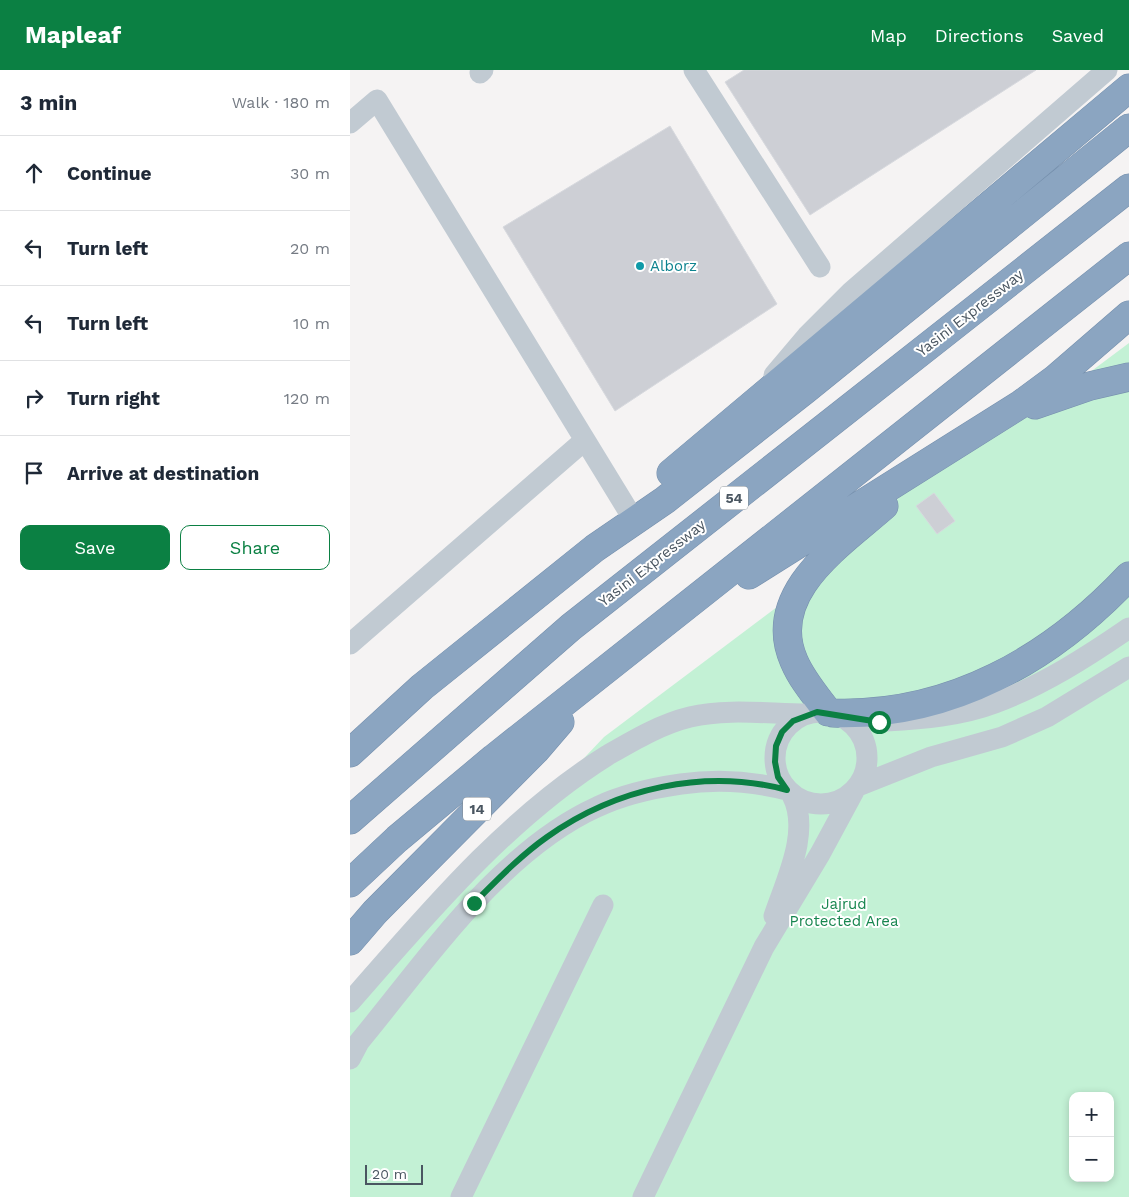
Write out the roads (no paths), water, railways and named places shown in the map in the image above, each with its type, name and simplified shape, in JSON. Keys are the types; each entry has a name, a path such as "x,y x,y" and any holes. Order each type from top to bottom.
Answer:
{"highway":[{"path":"595,548 629,512 744,409 962,230 1129,88"},
{"path":"350,753 422,687 595,548 665,500 805,390 1129,128"},
{"name":"Yasini Expressway","path":"350,820 571,627 1129,188"},
{"path":"350,883 397,839 486,765 1129,256"},
{"path":"1055,378 1129,315"},
{"path":"633,648 996,421 1129,328"},
{"path":"996,421 1070,392 1129,377"},
{"path":"932,460 811,572 800,587 791,606 788,644 794,661 827,714 874,713 945,697 975,688 1026,661 1081,622 1129,576"},
{"name":"14","path":"350,942 375,912 536,750 601,674"},
{"path":"350,936 375,912"}],"street":[{"path":"694,70 820,267"},
{"path":"744,409 807,336 851,292 1107,70"},
{"path":"350,123 377,100 629,512"},
{"path":"350,644 584,440"},
{"path":"350,1002 482,858 516,825 593,764 659,728 691,717 728,712 827,714 879,722 919,719 995,703 1050,678 1129,628"},
{"path":"350,1059 358,1042 474,903 509,868 548,836 597,807 650,788 695,782 734,781 767,785 790,792 804,802 830,804 843,799 856,788 893,771 1002,737 1047,717 1129,667"},
{"path":"643,1197 764,947 865,774 868,760 861,734 853,724 827,714 793,721 782,732 776,746 775,762 778,777 790,792 797,805 799,826 794,854 764,947"},
{"path":"460,1197 603,905"}],"place":[{"name":"Alborz","path":"640,266"}],"park label":[{"name":"Jajrud Protected Area","path":"844,912"}]}
